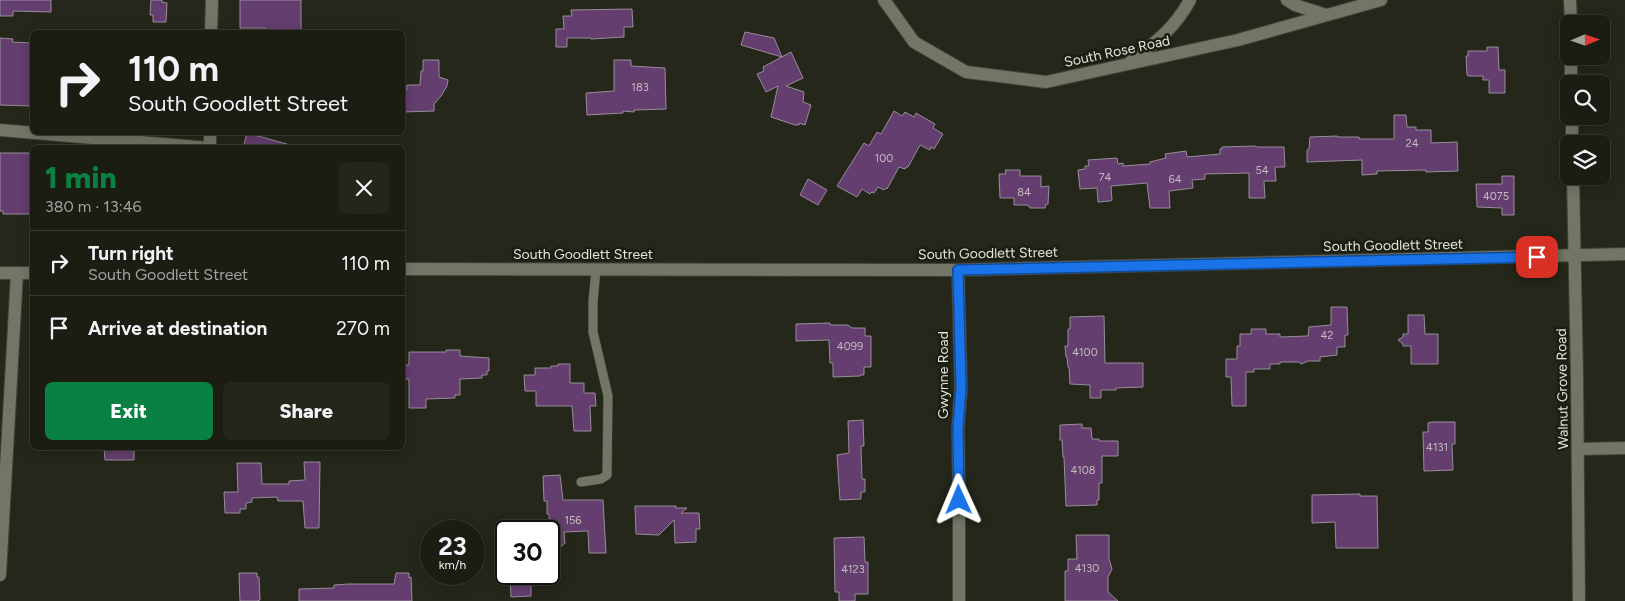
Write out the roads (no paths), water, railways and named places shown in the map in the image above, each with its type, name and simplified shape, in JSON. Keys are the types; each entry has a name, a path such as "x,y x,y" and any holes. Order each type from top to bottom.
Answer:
{"main road":[{"path":"211,30 212,0"},
{"name":"South Rose Road","path":"884,0 914,42 966,72 1046,82 1238,40 1381,0"},
{"path":"1124,66 1158,41 1180,18 1190,0"},
{"path":"1287,0 1294,5 1327,15"},
{"path":"1570,0 1571,15"},
{"path":"0,130 30,133"},
{"path":"58,135 175,145"},
{"name":"Walnut Grove Road","path":"1573,185 1579,449 1579,601"},
{"name":"South Goodlett Street","path":"405,269 958,270 1625,254"},
{"name":"Gwynne Road","path":"958,270 961,388 958,428 959,601"},
{"path":"0,273 30,272"},
{"path":"0,575 17,273"},
{"path":"1579,449 1625,448"}],"lane":[{"path":"581,482 601,479 607,475 608,396 593,332 596,269"}]}
